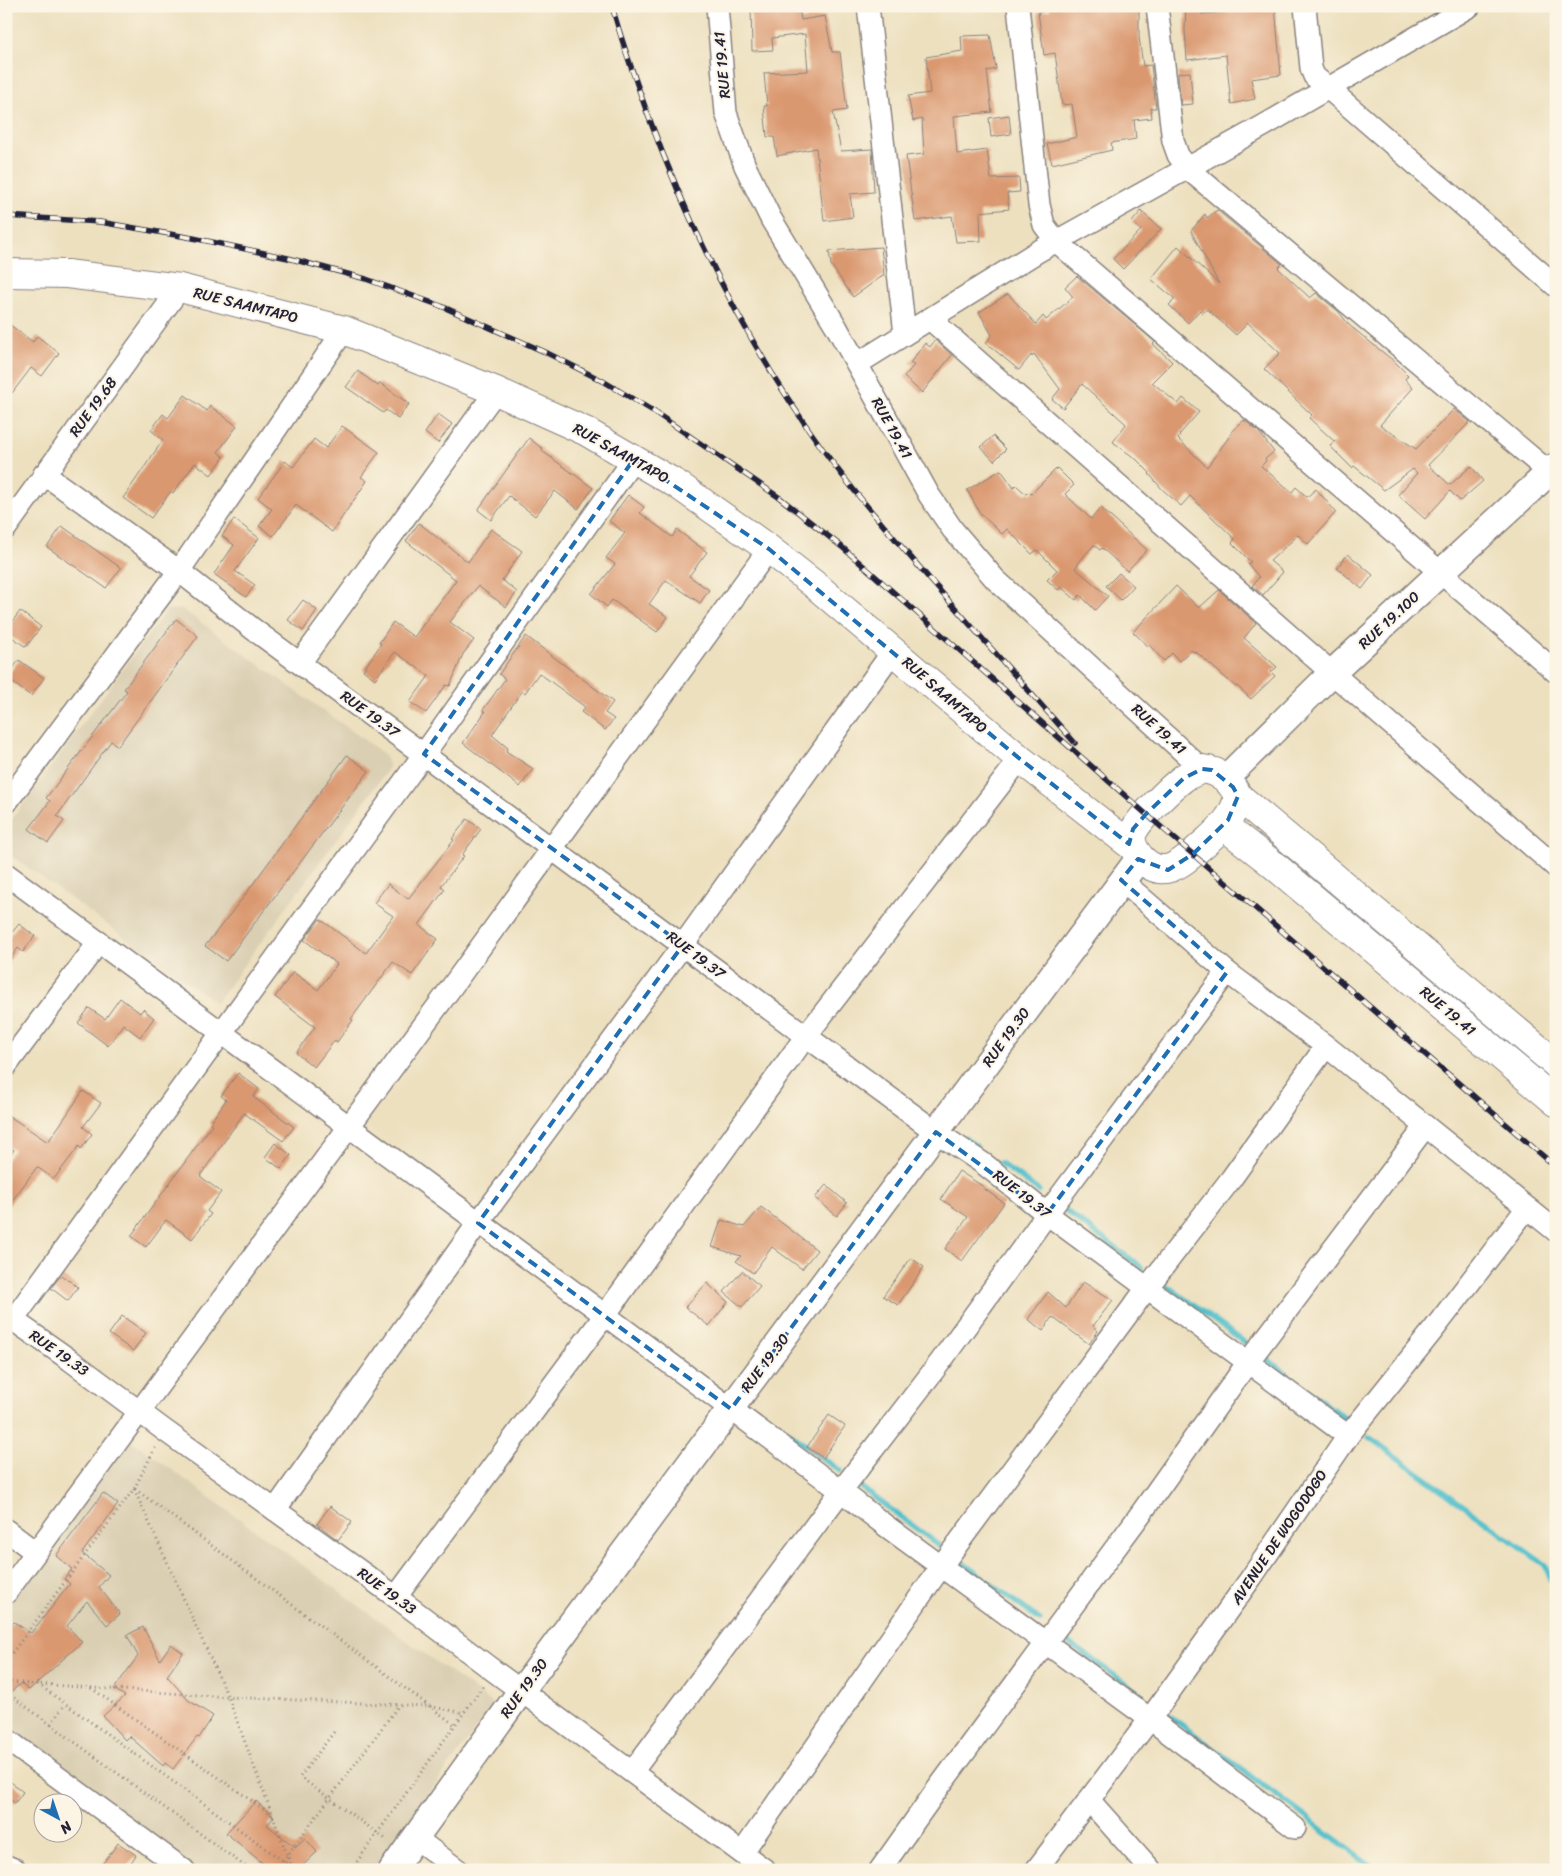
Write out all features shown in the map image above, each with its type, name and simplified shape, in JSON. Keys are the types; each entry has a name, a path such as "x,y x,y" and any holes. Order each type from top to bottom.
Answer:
{"main road":[{"name":"RUE SAAMTAPO","path":"6,273 67,274 180,288 344,330 496,391 585,431 678,485 769,549 815,585 1020,759 1137,852 1147,864 1157,870 1168,870 1193,854 1224,826 1236,806 1222,781"},
{"path":"1137,852 1131,838 1134,829 1146,814 1184,778 1222,781"},
{"name":"RUE 19.41","path":"1222,781 1556,1064"},
{"name":"RUE 19.41","path":"1224,826 1270,862 1556,1102"}],"street":[{"name":"RUE 19.41","path":"717,6 726,113 745,166 771,219 793,253 857,364 929,495 953,530 995,579 1222,781"},
{"path":"868,6 905,334"},
{"path":"1018,6 1039,205 1044,225 1056,241 1556,672"},
{"path":"1157,6 1173,141 1178,155 1187,168 1554,472"},
{"path":"1305,6 1311,68 1314,76 1556,286"},
{"path":"857,364 1056,241 1327,89 1470,6"},
{"name":"RUE 19.68","path":"6,528 180,288"},
{"path":"930,319 1332,674 1556,867"},
{"path":"6,804 178,571 344,330"},
{"path":"300,662 496,391"},
{"path":"10,1318 222,1033 634,459"},
{"name":"RUE 19.100","path":"1222,781 1440,573 1554,472"},
{"name":"RUE 19.37","path":"44,474 936,1132 984,1164 1047,1214 1348,1436"},
{"path":"6,1593 349,1127 769,549"},
{"path":"274,1510 478,1223 683,945 893,651"},
{"path":"396,1597 605,1315 806,1036 1020,759"},
{"name":"RUE 19.30","path":"403,1853 1121,880 1137,852"},
{"path":"6,874 605,1315 1294,1828"},
{"path":"1121,880 1227,972 1326,1046 1556,1232"},
{"path":"6,1066 99,942"},
{"path":"632,1772 941,1361 1047,1214 1227,972"},
{"path":"742,1853 942,1565 1147,1288 1231,1179 1326,1046"},
{"path":"880,1870 1142,1512 1248,1362 1425,1127"},
{"name":"AVENUE DE WOGODOGO","path":"1036,1870 1150,1719 1251,1578 1348,1436 1434,1329 1527,1208"},
{"name":"RUE 19.33","path":"10,1318 396,1597 765,1870"},
{"path":"6,1530 36,1552"},
{"path":"6,1739 184,1870"},
{"path":"1090,1800 1151,1870"},
{"path":"403,1853 458,1870"},
{"path":"6,1866 16,1870"}],"path":[{"path":"6,1661 134,1489 164,1430"},
{"path":"134,1489 228,1697 293,1869"},
{"path":"134,1489 455,1725"},
{"path":"351,1870 494,1671"},
{"path":"6,1682 228,1697 429,1706 464,1713"},
{"path":"37,1684 293,1869"},
{"path":"90,1688 272,1816"},
{"path":"6,1692 250,1870"},
{"path":"50,1724 65,1704"},
{"path":"283,1861 398,1705"},
{"path":"334,1732 300,1777 403,1853"}],"highlighted area":[{"path":"634,459 769,549 1020,759 1129,844 1133,829 1184,778 1202,769 1212,770 1233,787 1238,796 1228,820 1193,854 1168,870 1138,859 1121,880 1227,972 1047,1214 936,1132 731,1409 478,1223 683,945 424,754"}],"shaded area":[{"path":"182,609 384,754 389,768 216,1003 6,852 6,827 167,610"},
{"path":"128,1438 494,1704 374,1870 192,1870 6,1735 6,1605"}],"building":[{"path":"751,6 799,6 801,20 825,16 832,52 840,52 847,110 833,112 841,151 872,149 874,192 850,194 853,217 824,221 816,148 777,156 774,137 767,137 764,106 767,106 764,73 808,71 805,34 772,38 773,50 752,51"},
{"path":"1050,6 1139,6 1139,37 1143,66 1151,65 1156,108 1151,108 1152,118 1134,120 1136,139 1111,143 1112,150 1052,164 1047,144 1077,137 1072,104 1062,105 1055,53 1044,55 1038,12 1050,10"},
{"path":"1186,6 1201,6 1201,14 1235,11 1235,6 1275,6 1281,75 1251,79 1255,99 1231,104 1226,55 1187,60"},
{"path":"990,35 996,69 987,71 992,112 954,116 957,154 987,150 991,179 1019,178 1020,192 1007,193 1009,209 980,212 981,241 956,242 952,216 915,221 906,156 924,154 922,119 913,121 908,96 930,93 926,57 962,51 961,36"},
{"path":"1190,72 1193,104 1181,105 1178,73"},
{"path":"1009,115 1011,134 991,137 989,118"},
{"path":"1217,210 1282,264 1278,268 1310,298 1316,293 1339,312 1349,325 1395,362 1408,375 1405,379 1413,388 1380,425 1416,449 1454,409 1470,422 1428,465 1450,485 1471,466 1483,481 1460,501 1450,491 1425,519 1398,495 1417,473 1413,469 1384,490 1354,466 1352,468 1330,446 1335,442 1309,418 1312,415 1264,369 1280,353 1248,323 1236,335 1207,309 1203,313 1200,310 1188,323 1169,305 1175,299 1151,279 1178,246 1219,284 1191,231 1205,214 1207,218"},
{"path":"1141,211 1161,229 1123,269 1113,259 1141,230 1132,222"},
{"path":"881,247 884,275 853,297 831,265 829,251"},
{"path":"1077,276 1155,342 1153,344 1172,362 1152,382 1178,404 1183,398 1199,412 1179,435 1178,439 1207,467 1231,432 1244,420 1258,431 1274,452 1265,459 1266,461 1261,466 1292,492 1296,487 1307,497 1316,489 1336,512 1308,544 1298,535 1270,561 1283,572 1263,595 1252,586 1259,577 1248,564 1251,562 1232,543 1235,539 1190,496 1181,506 1162,489 1136,459 1113,442 1126,424 1082,384 1063,408 1052,399 1060,389 1034,354 1032,357 1031,355 1019,370 986,343 992,335 979,312 1008,294 1036,324 1043,316 1046,320 1073,297 1065,287"},
{"path":"6,322 33,342 37,336 59,353 42,376 31,368 6,401"},
{"path":"935,340 952,355 922,393 904,377 914,365 910,363 925,343 930,347"},
{"path":"358,371 378,386 380,383 409,404 398,419 386,410 383,413 346,387"},
{"path":"185,395 207,411 210,406 237,426 218,452 224,457 211,475 195,463 173,493 171,491 151,518 123,498 163,440 151,430 163,414 168,418"},
{"path":"438,414 452,424 438,443 425,433"},
{"path":"342,426 379,452 361,477 367,481 332,532 296,505 273,536 259,526 272,509 258,498 285,461 293,467 314,439 326,448"},
{"path":"993,436 1006,449 994,461 981,447"},
{"path":"529,438 543,449 542,451 593,488 578,509 555,491 535,516 509,496 491,520 478,510"},
{"path":"1057,468 1074,485 1065,494 1091,519 1101,508 1147,550 1127,571 1102,548 1100,550 1094,545 1084,556 1075,568 1108,596 1095,610 1080,595 1076,600 1061,587 1058,590 1047,580 1057,570 1037,550 1032,554 1007,529 1002,534 980,513 967,490 1001,470 1014,488 1016,485 1026,494 1029,492 1031,494"},
{"path":"628,495 644,507 640,513 672,537 677,530 707,552 689,576 709,590 700,603 666,580 649,604 668,617 657,632 612,600 607,607 591,594 615,564 606,558 625,533 609,521"},
{"path":"234,519 259,538 235,571 255,585 246,597 214,574 234,545 222,536"},
{"path":"419,523 468,562 491,529 522,551 502,580 517,592 506,607 478,586 450,622 474,640 463,654 450,686 446,685 426,713 410,702 429,676 395,652 375,679 363,670 393,622 414,637 456,580 406,541"},
{"path":"62,526 121,568 106,588 47,547"},
{"path":"1348,554 1373,575 1362,589 1337,568"},
{"path":"1119,573 1134,586 1121,600 1106,586"},
{"path":"1176,586 1199,608 1219,590 1256,623 1244,638 1277,667 1271,672 1275,676 1251,699 1195,651 1191,650 1179,661 1172,653 1164,661 1133,632"},
{"path":"303,600 317,610 303,631 288,620"},
{"path":"20,611 41,627 26,647 6,633 6,630"},
{"path":"176,619 198,636 118,746 111,741 57,816 64,821 48,843 29,829 50,801 46,798 127,691 124,689"},
{"path":"526,636 613,702 605,713 614,719 605,730 581,712 585,707 539,673 525,693 522,691 492,735 508,748 506,751 533,769 520,787 463,743 505,679 499,674"},
{"path":"19,660 44,678 31,696 6,678"},
{"path":"347,755 369,771 226,961 205,946 242,899"},
{"path":"467,819 481,829 462,855 464,856 441,886 445,889 419,925 438,939 412,975 393,962 351,1019 353,1020 337,1042 335,1040 314,1067 296,1053 315,1027 275,997 293,972 318,990 337,964 304,940 320,919 366,953 393,916 374,903 388,884 408,899 454,840 452,839"},
{"path":"19,924 35,936 23,952 18,948 6,965 6,940"},
{"path":"120,998 140,1013 143,1009 154,1018 140,1037 123,1024 108,1046 78,1023 89,1008 105,1019"},
{"path":"238,1073 259,1089 253,1097 294,1127 283,1141 244,1113 200,1176 221,1192 207,1211 211,1214 192,1239 166,1220 146,1247 131,1236 212,1125 210,1123 226,1100 221,1096"},
{"path":"83,1091 101,1103 83,1127 92,1134 81,1149 79,1146 54,1179 37,1167 6,1209 6,1161 14,1150 6,1145 6,1114 48,1142"},
{"path":"275,1143 291,1155 281,1169 265,1157"},
{"path":"959,1171 1004,1203 962,1261 945,1249 968,1217 941,1199"},
{"path":"826,1185 847,1203 837,1216 815,1198"},
{"path":"761,1207 817,1250 802,1269 772,1247 753,1273 736,1261 741,1256 712,1247 721,1220 744,1227"},
{"path":"911,1258 924,1267 898,1305 883,1296"},
{"path":"742,1271 760,1286 742,1307 724,1292"},
{"path":"61,1275 78,1287 68,1301 51,1288"},
{"path":"1083,1282 1113,1300 1093,1326 1098,1331 1089,1344 1052,1317 1043,1331 1028,1319 1048,1292 1066,1308"},
{"path":"707,1283 728,1302 709,1326 685,1307"},
{"path":"122,1316 146,1333 133,1351 109,1334"},
{"path":"829,1415 845,1426 823,1458 807,1447"},
{"path":"103,1493 118,1504 82,1553 109,1575 99,1587 120,1614 107,1625 87,1601 67,1626 82,1642 29,1690 21,1683 6,1697 6,1630 14,1622 31,1633 70,1584 64,1579 72,1569 56,1556"},
{"path":"330,1506 352,1522 338,1540 317,1524"},
{"path":"143,1627 160,1660 171,1644 183,1653 167,1676 188,1700 213,1716 199,1738 197,1737 173,1769 165,1763 163,1766 129,1736 125,1740 103,1716 125,1696 114,1689 138,1656 127,1635"},
{"path":"6,1778 23,1792 15,1803 6,1797"},
{"path":"256,1801 274,1817 267,1825 295,1847 305,1838 317,1852 298,1870 271,1870 226,1833"},
{"path":"118,1843 136,1855 126,1870 98,1870"}],"waterway":[{"path":"965,1138 976,1146"},
{"path":"1000,1163 1039,1191"},
{"path":"1066,1211 1142,1268"},
{"path":"1167,1286 1244,1342"},
{"path":"1267,1359 1344,1418"},
{"path":"768,1417 840,1471"},
{"path":"1369,1437 1545,1565 1556,1592"},
{"path":"862,1488 940,1546"},
{"path":"964,1564 1040,1620"},
{"path":"1065,1640 1142,1695"},
{"path":"1167,1714 1377,1870"}],"railway":[{"path":"612,6 648,115 684,203 725,289 771,372 824,451 864,502 1075,743"},
{"path":"6,216 100,222 193,238 288,258 366,279 441,306 545,352 603,381 653,411 780,498 842,547 1146,814 1556,1167"}]}
